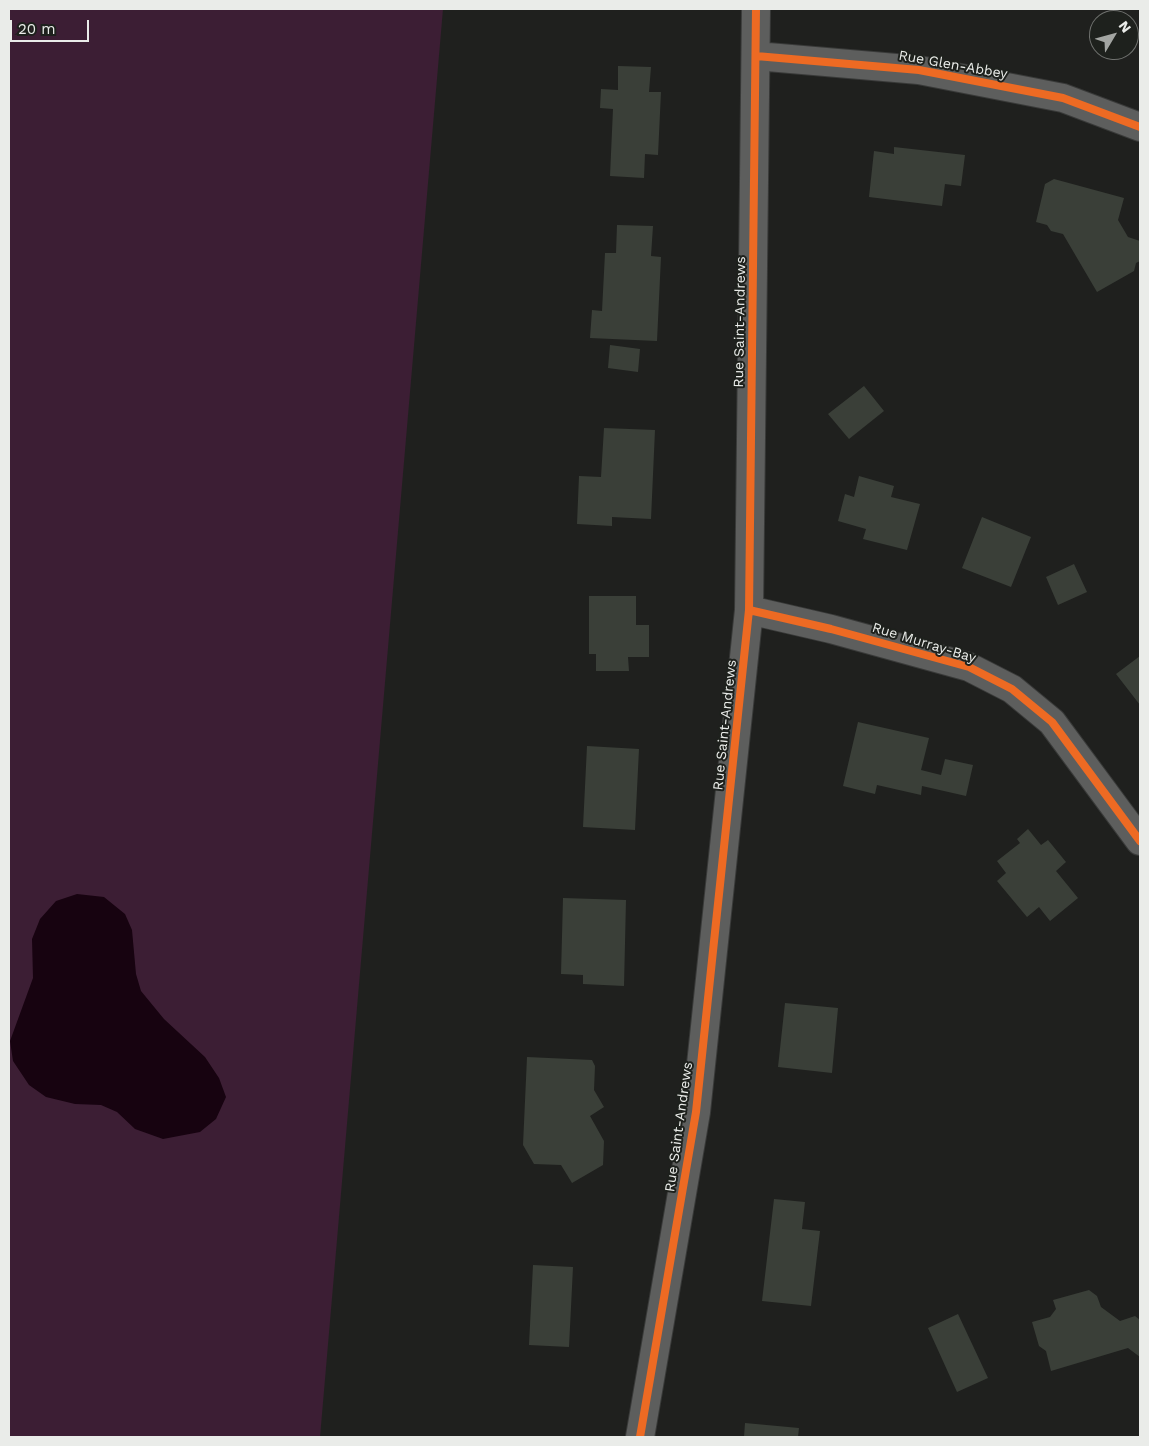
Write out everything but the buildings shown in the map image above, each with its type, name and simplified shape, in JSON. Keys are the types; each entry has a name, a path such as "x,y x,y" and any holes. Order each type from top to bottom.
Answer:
{"street":[{"name":"Rue Saint-Andrews","path":"640,1437 696,1112 750,610 756,9"},
{"name":"Rue Glen-Abbey","path":"756,56 919,70 1063,98 1140,127"},
{"name":"Rue Murray-Bay","path":"750,610 831,629 969,667 1012,689 1052,722 1140,840"}],"shaded area":[{"path":"9,9 443,9 320,1437 9,1437"},
{"path":"77,894 104,897 125,914 132,930 136,974 141,991 164,1019 205,1057 219,1078 226,1097 216,1119 200,1132 163,1139 135,1129 117,1112 101,1105 75,1104 46,1097 29,1085 13,1061 10,1041 33,978 32,939 40,919 56,901"}],"cycle path":[{"path":"640,1437 696,1112 749,610 756,9"},
{"path":"756,56 919,70 1063,98 1140,127"},
{"path":"749,610 831,629 969,667 1012,689 1052,722 1140,841"}]}
